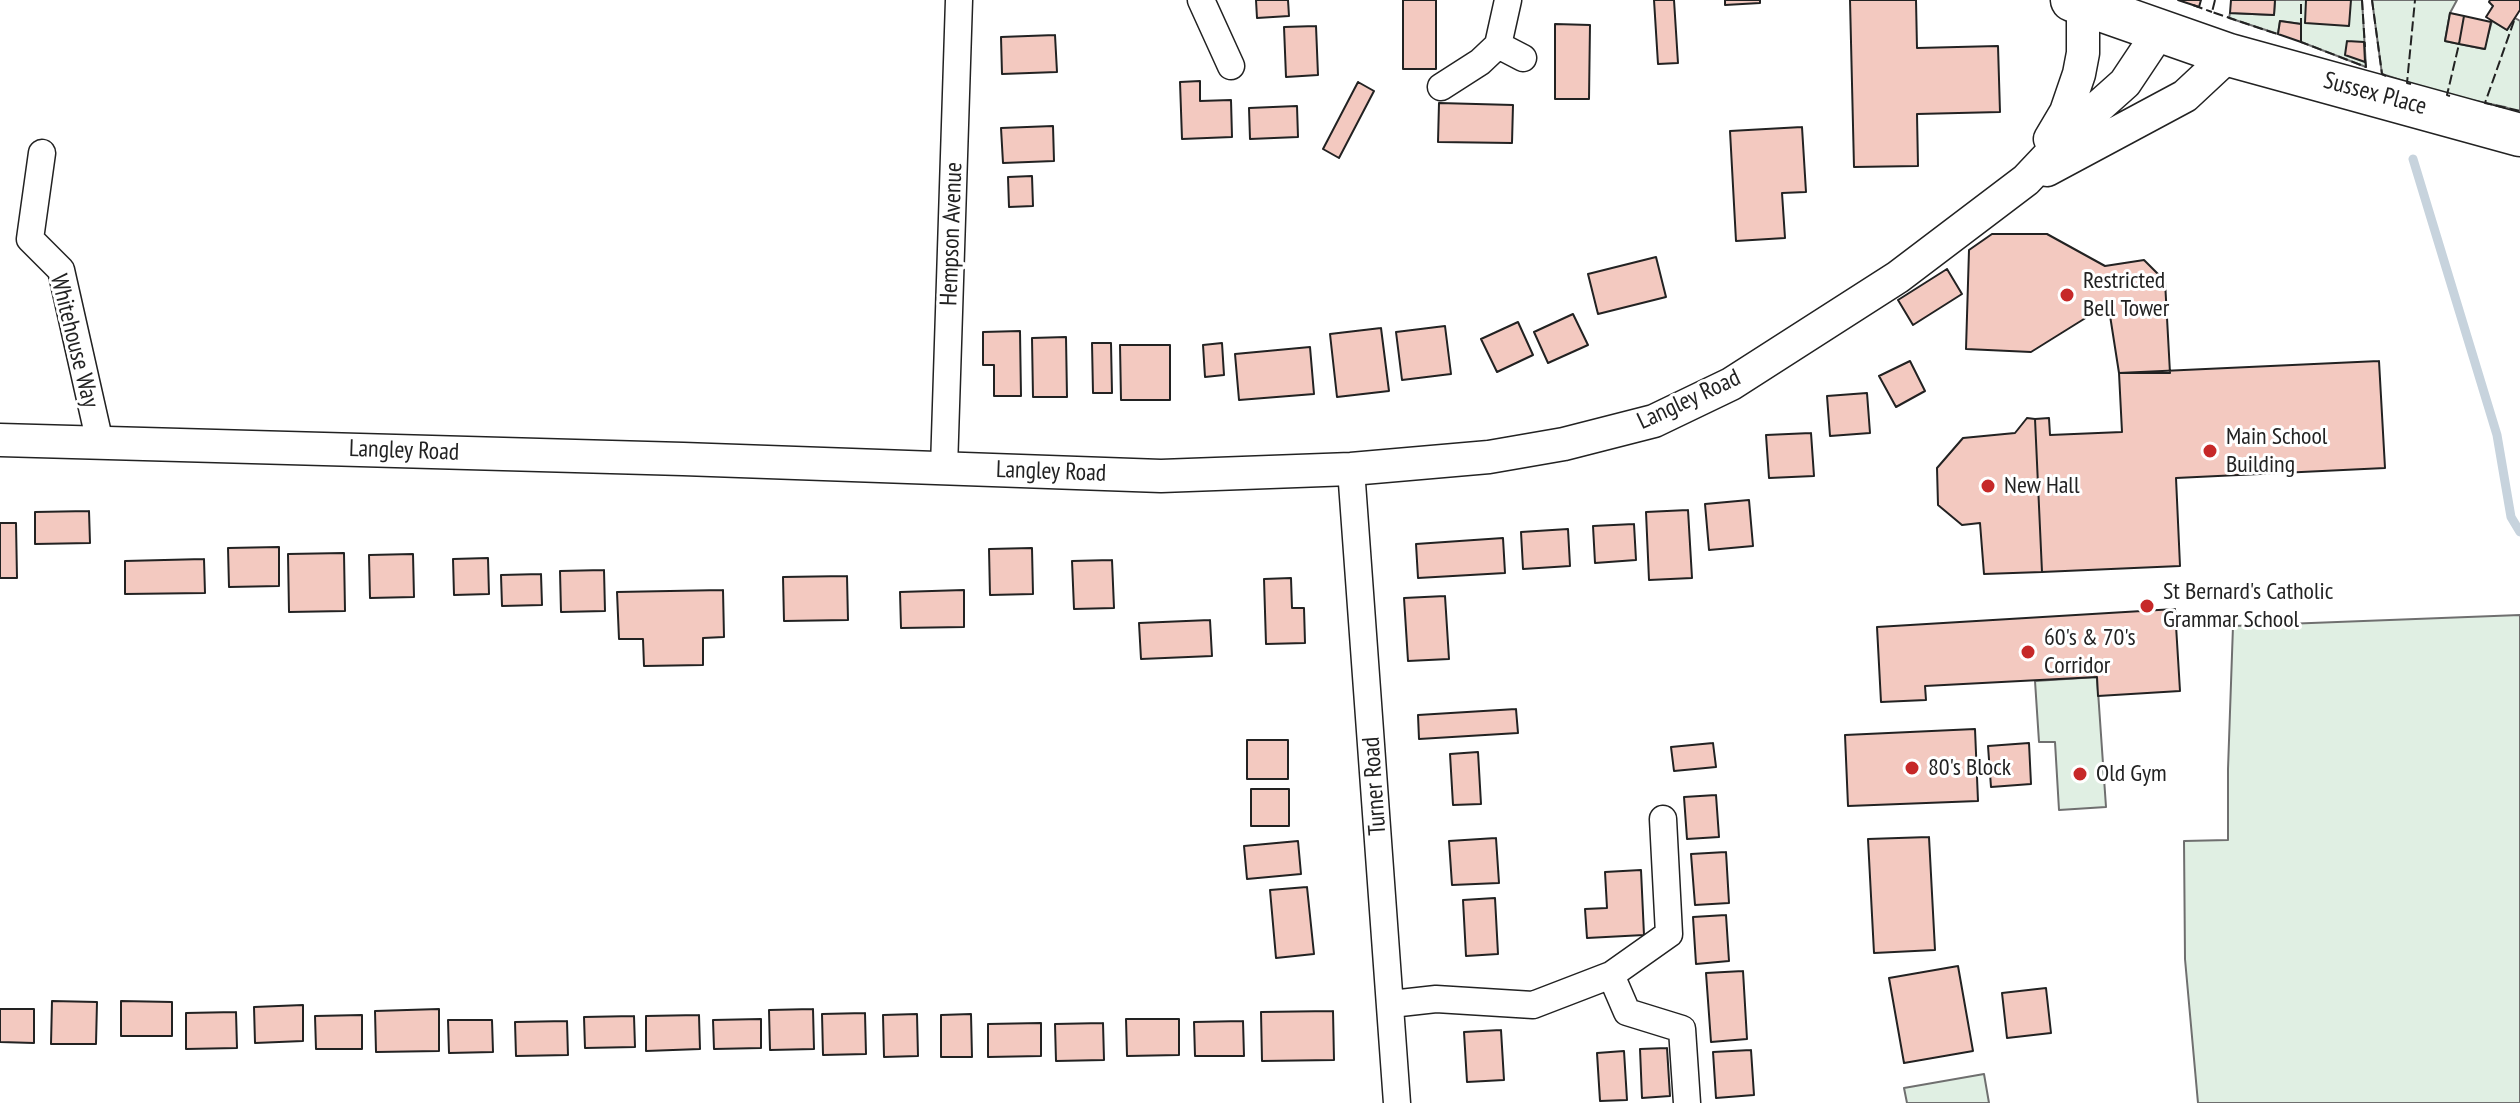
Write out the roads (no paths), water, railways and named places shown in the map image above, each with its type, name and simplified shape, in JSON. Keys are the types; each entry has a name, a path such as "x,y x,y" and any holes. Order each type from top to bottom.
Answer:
{"main road":[{"name":"Sussex Place","path":"2078,3 2229,55 2520,135"}],"street":[{"name":"Hempson Avenue","path":"944,468 959,0"},
{"path":"1201,0 1231,66"},
{"path":"1441,87 1480,62 1498,45 1508,0"},
{"name":"Langley Road","path":"2026,180 2066,112 2074,91 2083,53 2078,3"},
{"name":"Langley Road","path":"0,440 1161,476 1351,469 1489,457 1564,444 1654,421 1731,384 1898,277 2026,180 2078,125 2125,83 2159,32"},
{"path":"1498,45 1523,58"},
{"name":"Langley Road","path":"2026,180 2185,96 2229,55"},
{"name":"Whitehouse Way","path":"42,153 30,239 61,270 100,443"},
{"name":"Turner Road","path":"1351,469 1397,1103"},
{"path":"1391,1004 1436,999 1533,1005 1611,975 1669,934 1663,819"},
{"path":"1611,975 1627,1012 1682,1029 1687,1103"}],"waterway":[{"path":"2413,159 2497,435 2511,517 2520,532"}],"place":[{"name":"Restricted Bell Tower","path":"2067,295"},
{"name":"Main School Building","path":"2210,451"},
{"name":"New Hall","path":"1988,486"},
{"name":"St Bernard's Catholic Grammar School","path":"2147,606"},
{"name":"60's & 70's Corridor","path":"2028,652"},
{"name":"80's Block","path":"1912,768"},
{"name":"Old Gym","path":"2080,774"}]}
